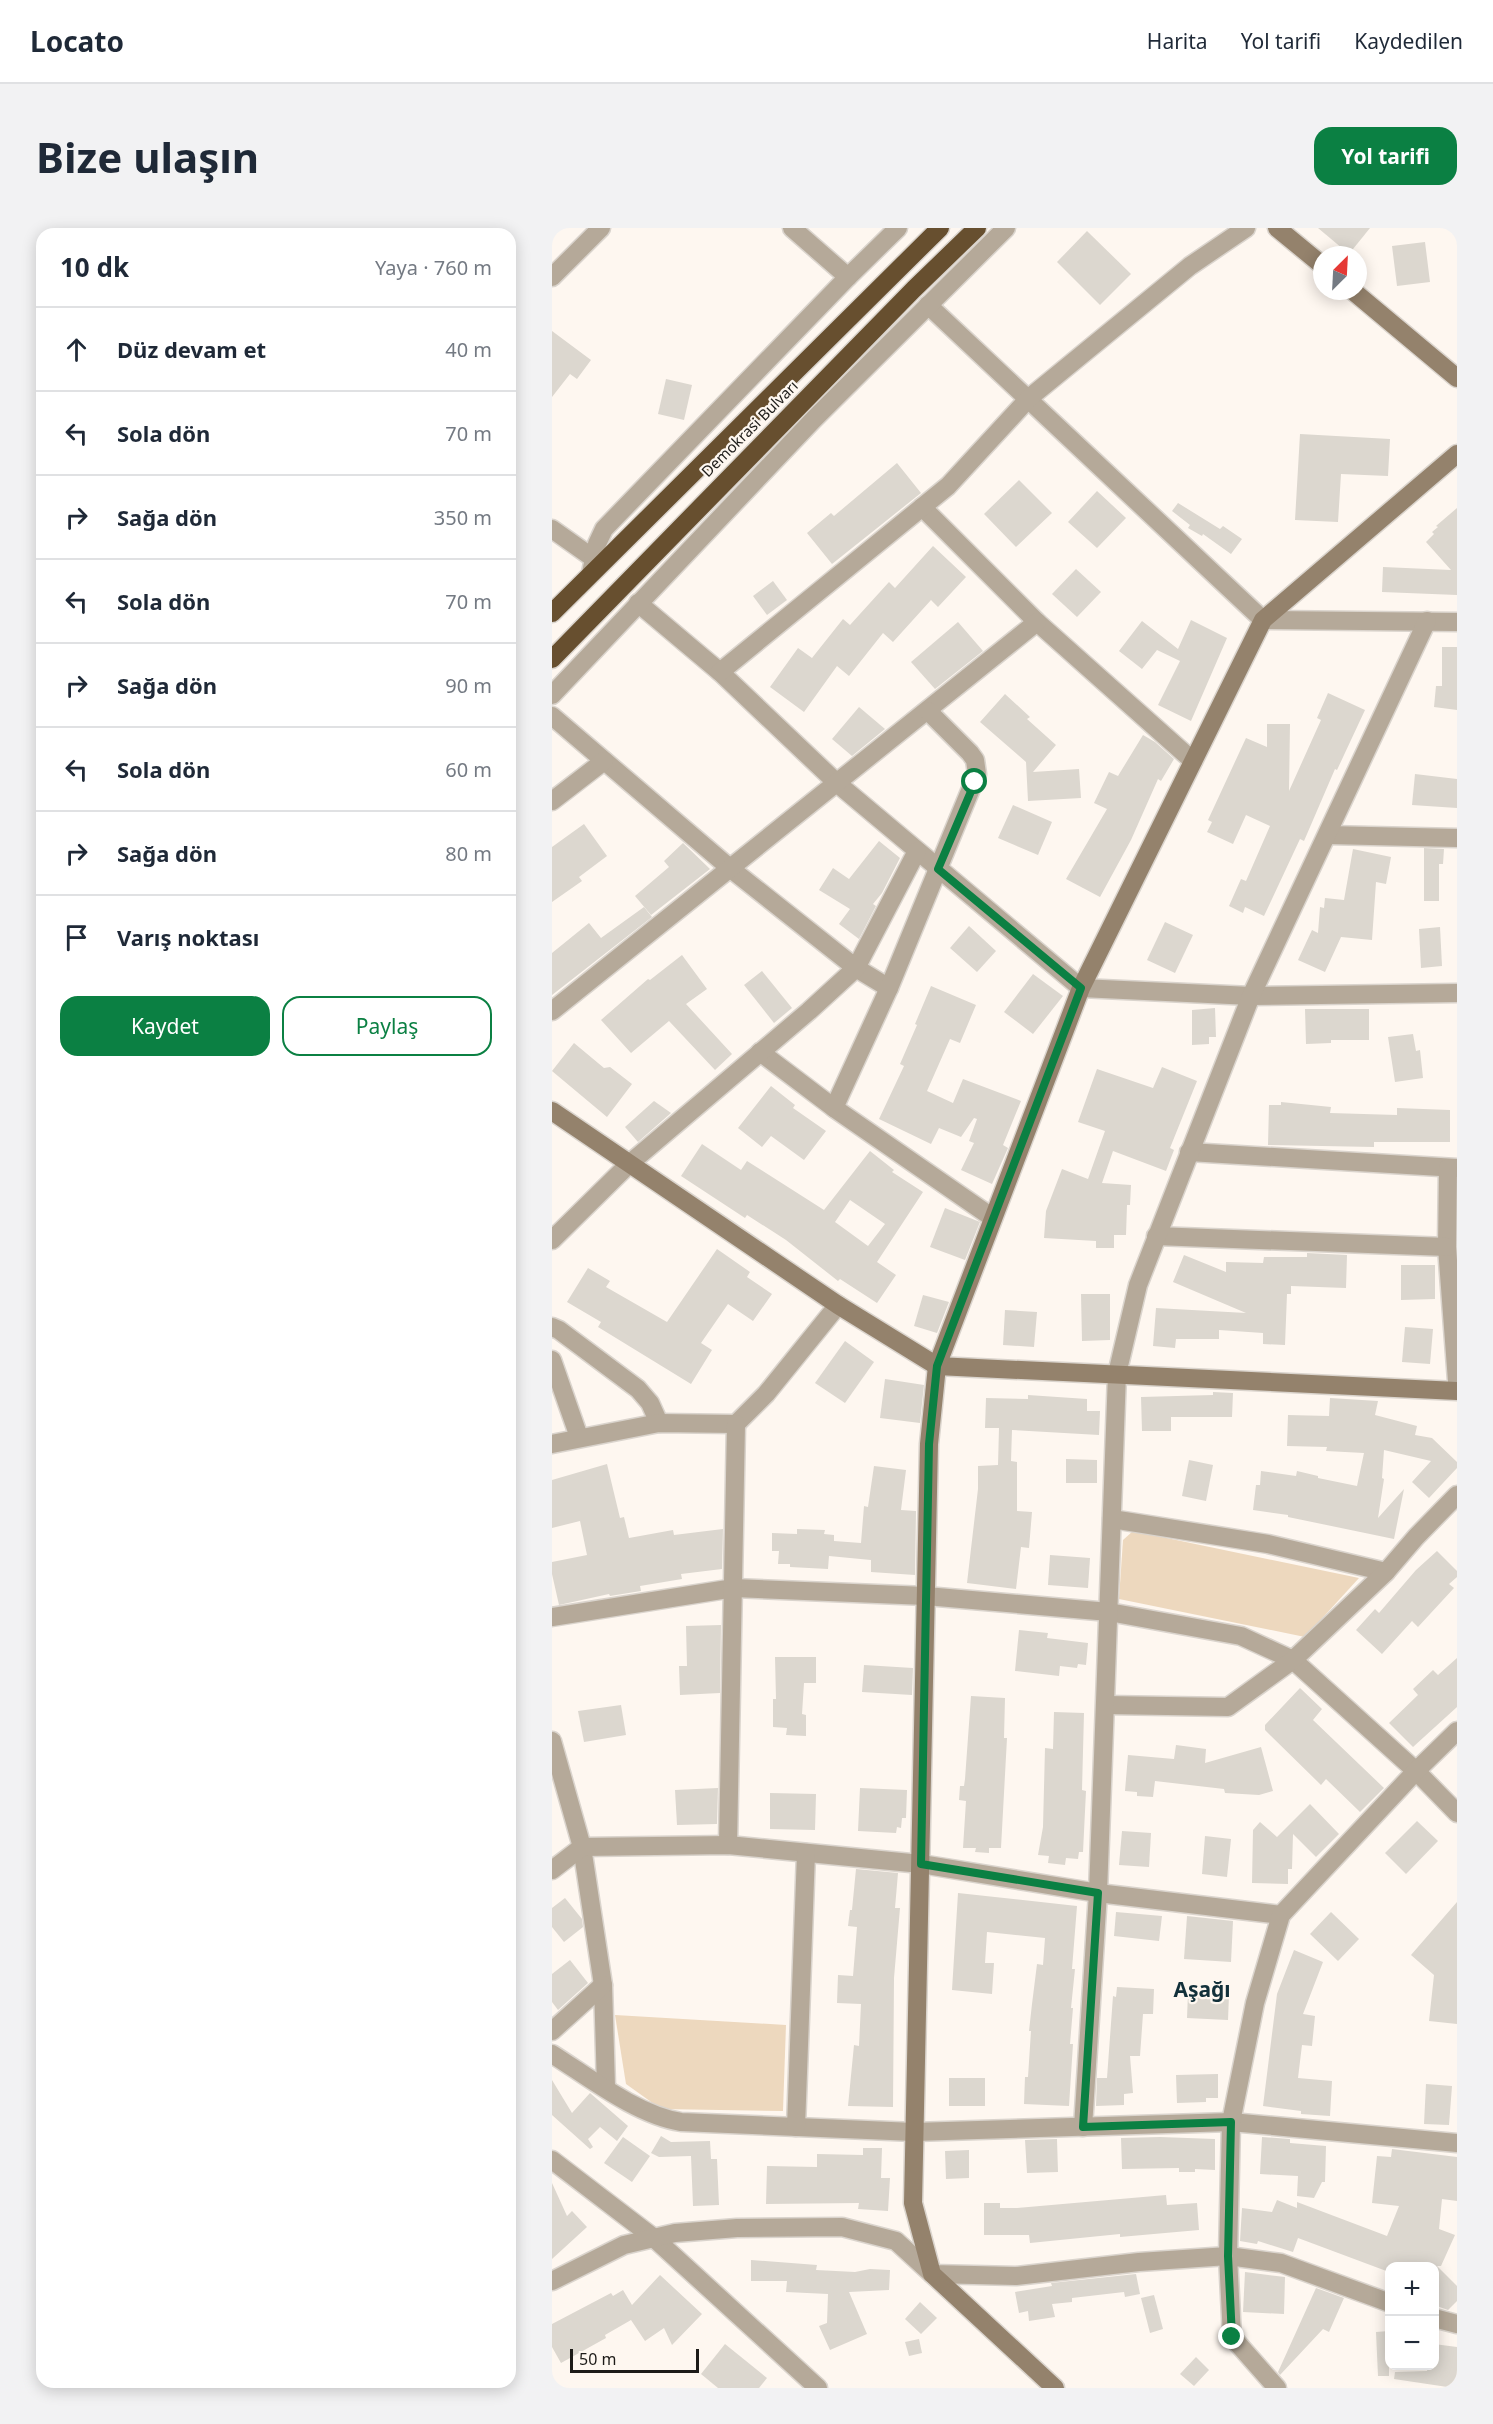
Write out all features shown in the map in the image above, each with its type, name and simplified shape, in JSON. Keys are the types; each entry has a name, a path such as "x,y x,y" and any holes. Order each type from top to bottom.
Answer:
{"highway":[{"name":"Demokrasi Bulvarı","path":"552,613 592,565 865,305 940,228"},
{"name":"Demokrasi Bulvarı","path":"552,659 889,314 978,228"}],"street":[{"path":"552,277 601,228"},
{"path":"792,228 848,277"},
{"path":"552,528 592,565 604,529 898,228"},
{"path":"552,695 814,419 1006,228"},
{"path":"720,672 948,486 1029,398 1190,266 1246,228"},
{"path":"1277,228 1313,258"},
{"path":"1364,300 1457,378"},
{"path":"928,305 1263,620 1457,622"},
{"path":"932,2274 913,2203 929,1444 937,1366 1081,988 1263,620 1457,454"},
{"path":"922,507 1036,622 1193,761"},
{"path":"638,603 720,672 838,784 1081,988 1251,996 1457,993"},
{"path":"1083,2127 1098,1893 1117,1374 1138,1285 1251,996 1427,621"},
{"path":"552,1011 838,784 1036,622"},
{"path":"834,1108 888,988 975,782 977,766 970,753 928,711"},
{"path":"552,716 731,869 856,968 888,988"},
{"path":"552,801 604,761"},
{"path":"1328,835 1457,838"},
{"path":"552,1240 629,1164 809,1011 856,968 917,851"},
{"path":"760,1052 834,1108 993,1218"},
{"path":"552,1111 838,1305 937,1366 1457,1392"},
{"path":"1189,1152 1452,1168 1447,1247 1457,1381"},
{"path":"1156,1236 1447,1247"},
{"path":"728,1845 736,1424 766,1394 838,1305"},
{"path":"552,1328 559,1330 638,1389 650,1403 659,1423"},
{"path":"552,1360 579,1437"},
{"path":"552,1444 659,1423 736,1424"},
{"path":"1106,1705 1228,1707 1293,1660 1386,1572 1416,1537 1457,1496"},
{"path":"1112,1519 1268,1544 1386,1572"},
{"path":"552,1617 734,1588 926,1596 1109,1612 1241,1636 1293,1660 1416,1771 1457,1813"},
{"path":"1277,2388 1232,2337 1228,2256 1231,2122 1255,2004 1281,1915 1416,1771 1457,1731"},
{"path":"552,1741 582,1847 603,1985 606,2087"},
{"path":"552,1870 582,1847 728,1845 921,1864 1098,1893 1281,1915"},
{"path":"796,2127 806,1853"},
{"path":"552,2031 603,1985"},
{"path":"552,2054 637,2108 669,2120 914,2132 1231,2122 1457,2143"},
{"path":"552,2160 654,2238 818,2388"},
{"path":"552,2281 624,2245 675,2233 737,2228 842,2227 896,2241 1055,2388"},
{"path":"932,2274 1016,2276 1139,2262 1228,2256 1281,2263 1385,2302"},
{"path":"1439,2319 1457,2324"}],"shaded area":[{"path":"1133,1531 1359,1578 1305,1637 1119,1599 1123,1540"},
{"path":"615,2015 786,2025 783,2111 661,2109 626,2084"}],"building":[{"path":"1318,228 1370,228 1355,246 1339,246"},
{"path":"1087,231 1131,274 1100,305 1057,262"},
{"path":"1425,242 1430,282 1397,286 1392,246"},
{"path":"552,331 591,360 577,379 570,374 552,397"},
{"path":"666,379 692,385 684,420 658,414"},
{"path":"1300,434 1390,439 1388,476 1341,474 1338,522 1295,520"},
{"path":"897,463 921,493 832,564 807,533 831,513 834,516"},
{"path":"1019,480 1052,513 1016,547 984,514"},
{"path":"1097,491 1126,518 1097,548 1068,522"},
{"path":"1178,503 1220,529 1223,526 1242,539 1231,554 1203,534 1202,536 1188,528 1190,525 1172,511"},
{"path":"1457,508 1457,595 1382,592 1383,567 1451,570 1426,542 1434,534 1432,532 1438,527 1436,526"},
{"path":"933,546 966,577 938,607 931,600 893,642 883,633 849,676 837,666 804,712 770,687 798,648 812,658 843,619 850,625 889,582 895,588"},
{"path":"1076,569 1101,592 1077,617 1052,594"},
{"path":"773,581 787,600 767,615 753,596"},
{"path":"1191,620 1227,638 1191,721 1158,705 1180,661 1157,650 1142,669 1119,651 1142,621 1178,649"},
{"path":"958,622 983,651 935,689 911,662"},
{"path":"1442,647 1457,647 1457,710 1434,707 1436,686 1442,686"},
{"path":"1328,693 1365,710 1337,770 1335,769 1304,841 1300,839 1264,916 1245,907 1243,913 1229,906 1241,879 1246,881 1270,826 1246,815 1233,844 1207,832 1212,822 1208,820 1246,738 1267,747 1267,724 1290,724 1289,791 1321,720 1317,718"},
{"path":"1005,694 1030,717 1027,719 1056,745 1033,772 1079,769 1081,798 1028,801 1026,762 980,722"},
{"path":"859,707 885,729 852,756 832,739"},
{"path":"1143,735 1155,742 1174,759 1161,781 1158,779 1131,840 1100,897 1066,879 1107,809 1094,803 1109,772 1118,776"},
{"path":"1415,774 1457,779 1457,808 1412,805"},
{"path":"1013,805 1052,822 1038,855 998,838"},
{"path":"584,824 607,856 579,877 582,881 552,902 552,847"},
{"path":"879,841 900,858 882,893 873,904 876,906 859,939 839,924 850,909 819,890 833,868 849,879"},
{"path":"683,843 710,869 651,915 635,896 669,867 664,861"},
{"path":"1424,848 1444,849 1443,864 1439,864 1439,901 1424,901"},
{"path":"1353,849 1391,857 1386,884 1376,882 1372,940 1341,937 1325,972 1298,960 1312,930 1318,933 1320,907 1324,908 1325,898 1344,900"},
{"path":"644,907 652,917 552,995 552,953 589,923 601,938"},
{"path":"1165,922 1193,935 1175,973 1147,960"},
{"path":"969,926 996,951 977,972 950,948"},
{"path":"1440,927 1442,966 1421,968 1419,929"},
{"path":"682,955 707,989 686,1004 732,1054 715,1070 669,1021 631,1053 601,1020 648,979 650,980"},
{"path":"762,971 792,1008 774,1023 744,985"},
{"path":"1033,974 1063,996 1033,1034 1004,1012"},
{"path":"931,986 976,1005 960,1043 950,1039 927,1091 953,1103 963,1079 1021,1101 1003,1145 1008,1148 992,1184 961,1170 974,1143 969,1141 977,1119 974,1118 961,1137 939,1128 931,1144 879,1119 904,1066 900,1064"},
{"path":"1215,1008 1216,1037 1209,1037 1209,1044 1192,1045 1192,1010"},
{"path":"1305,1009 1369,1009 1369,1040 1331,1040 1331,1043 1306,1044"},
{"path":"1413,1034 1416,1051 1420,1050 1423,1078 1395,1082 1388,1037"},
{"path":"574,1043 604,1068 610,1067 632,1084 607,1117 552,1071"},
{"path":"1162,1067 1197,1081 1170,1148 1174,1150 1166,1171 1113,1151 1102,1183 1131,1185 1130,1205 1127,1205 1126,1235 1114,1235 1114,1248 1096,1248 1096,1241 1044,1238 1046,1211 1062,1169 1088,1179 1105,1131 1078,1122 1097,1069 1153,1088"},
{"path":"771,1086 795,1105 793,1108 826,1131 804,1160 771,1136 762,1147 738,1128"},
{"path":"654,1101 671,1113 638,1142 625,1127"},
{"path":"1281,1102 1331,1107 1330,1113 1397,1115 1397,1108 1450,1110 1450,1142 1374,1142 1374,1147 1268,1145 1269,1105 1281,1105"},
{"path":"702,1144 741,1170 747,1161 824,1210 870,1151 894,1170 892,1172 923,1192 877,1262 896,1275 877,1303 840,1279 838,1281 786,1240 747,1215 745,1218 681,1176","holes":["850,1200 885,1224 868,1246 835,1222"]},
{"path":"945,1208 980,1222 965,1260 930,1247"},
{"path":"717,1249 750,1272 747,1277 772,1294 753,1321 728,1304 701,1343 712,1350 691,1384 598,1327 601,1322 567,1302 588,1268 610,1281 606,1287 667,1322"},
{"path":"1307,1253 1347,1255 1346,1288 1291,1286 1291,1294 1287,1294 1285,1345 1263,1344 1263,1333 1219,1330 1219,1339 1176,1339 1175,1348 1153,1346 1156,1308 1246,1313 1173,1282 1184,1255 1226,1272 1226,1262 1263,1263 1264,1257 1307,1257"},
{"path":"1401,1265 1435,1265 1435,1299 1401,1300"},
{"path":"1081,1294 1110,1294 1110,1340 1082,1341"},
{"path":"923,1295 949,1302 937,1333 914,1326"},
{"path":"1005,1310 1037,1312 1034,1347 1003,1345"},
{"path":"1405,1327 1433,1329 1430,1364 1402,1362"},
{"path":"845,1341 874,1362 845,1403 815,1383"},
{"path":"885,1379 924,1385 920,1423 880,1418"},
{"path":"1213,1392 1233,1393 1232,1417 1171,1417 1171,1431 1142,1431 1141,1397 1213,1395"},
{"path":"1028,1395 1087,1399 1087,1411 1100,1411 1099,1435 1012,1430 1011,1461 1017,1462 1017,1511 1032,1512 1029,1548 1021,1547 1016,1589 967,1583 978,1489 978,1466 998,1465 999,1428 985,1428 986,1398 1028,1399"},
{"path":"1330,1398 1378,1401 1375,1415 1417,1426 1415,1435 1432,1438 1457,1462 1457,1468 1429,1498 1412,1482 1431,1461 1384,1450 1382,1478 1384,1479 1378,1518 1404,1489 1394,1539 1288,1517 1288,1515 1253,1510 1256,1485 1260,1485 1261,1471 1296,1476 1297,1471 1357,1486 1364,1453 1326,1451 1327,1447 1287,1446 1288,1415 1329,1416"},
{"path":"1066,1459 1097,1460 1097,1483 1066,1483"},
{"path":"1189,1460 1213,1465 1206,1501 1182,1496"},
{"path":"607,1464 620,1518 624,1517 629,1538 673,1530 674,1535 723,1529 722,1569 681,1574 682,1579 640,1586 641,1591 610,1596 609,1594 559,1605 552,1574 552,1562 587,1555 580,1521 552,1528 552,1480"},
{"path":"874,1466 906,1470 901,1510 916,1511 915,1575 871,1572 871,1560 829,1556 828,1569 778,1564 779,1551 772,1551 772,1533 797,1534 797,1529 825,1530 824,1534 834,1535 834,1541 861,1543 864,1506 868,1507"},
{"path":"1437,1551 1457,1571 1457,1577 1449,1584 1454,1588 1418,1627 1412,1621 1382,1654 1356,1630 1375,1609 1379,1613 1416,1570"},
{"path":"1050,1555 1090,1558 1088,1588 1048,1585"},
{"path":"721,1625 720,1693 680,1695 679,1666 687,1666 686,1626"},
{"path":"1019,1630 1048,1633 1047,1638 1088,1643 1086,1665 1078,1664 1077,1668 1060,1666 1059,1676 1015,1671"},
{"path":"775,1657 816,1657 816,1683 804,1683 802,1714 806,1715 806,1736 786,1735 787,1728 773,1727 773,1699 776,1699"},
{"path":"1457,1658 1457,1707 1413,1747 1389,1723 1418,1695 1413,1689 1433,1670 1438,1675"},
{"path":"864,1665 913,1668 912,1695 862,1692"},
{"path":"1300,1688 1322,1709 1313,1720 1384,1788 1360,1812 1326,1779 1321,1785 1265,1730 1265,1725"},
{"path":"971,1696 1005,1698 1004,1738 1007,1738 1001,1848 989,1848 989,1853 975,1852 976,1848 963,1848 966,1801 959,1800 960,1786 964,1786 965,1779"},
{"path":"621,1705 626,1735 584,1742 578,1711"},
{"path":"1054,1712 1084,1713 1082,1790 1086,1791 1083,1852 1079,1852 1078,1859 1066,1858 1065,1865 1048,1863 1049,1856 1038,1855 1043,1827 1045,1748 1053,1749"},
{"path":"1176,1745 1206,1749 1205,1763 1261,1747 1273,1791 1259,1795 1225,1793 1224,1789 1155,1781 1153,1797 1137,1796 1137,1792 1125,1791 1128,1755 1174,1759"},
{"path":"718,1788 717,1824 677,1825 675,1790"},
{"path":"860,1788 907,1790 906,1818 902,1818 901,1828 897,1827 896,1833 858,1831"},
{"path":"770,1793 816,1794 815,1830 770,1829"},
{"path":"1310,1804 1339,1834 1316,1857 1293,1834 1292,1869 1288,1869 1288,1884 1252,1883 1253,1830 1260,1822 1277,1837"},
{"path":"1417,1821 1438,1841 1406,1874 1385,1853"},
{"path":"1122,1831 1151,1833 1149,1867 1119,1865"},
{"path":"1205,1836 1231,1839 1227,1877 1202,1874"},
{"path":"856,1869 898,1873 895,1908 900,1908 894,1978 893,2107 848,2106 854,2045 859,2046 861,2004 837,2003 838,1975 853,1976 857,1927 848,1926"},
{"path":"958,1893 1077,1906 1072,1969 1075,1969 1071,2008 1073,2008 1070,2044 1073,2044 1069,2106 1024,2104 1037,1964 1043,1965 1045,1938 987,1932 985,1963 994,1963 992,1994 952,1990"},
{"path":"565,1898 582,1919 583,1927 564,1942 552,1927 552,1908"},
{"path":"1457,1902 1457,2024 1429,2021 1434,1975 1411,1955"},
{"path":"1116,1912 1162,1916 1159,1941 1114,1936"},
{"path":"1331,1912 1359,1939 1338,1961 1310,1934"},
{"path":"1187,1916 1233,1921 1231,1962 1184,1959"},
{"path":"1294,1950 1323,1962 1303,2014 1315,2016 1312,2046 1302,2045 1298,2078 1332,2081 1330,2116 1301,2114 1301,2111 1263,2106 1277,1994"},
{"path":"570,1960 588,1983 558,2010 552,2002 552,1974"},
{"path":"1117,1987 1154,1989 1153,2014 1143,2014 1140,2056 1130,2056 1133,2093 1124,2094 1124,2105 1096,2106 1097,2078 1107,2078 1113,1996 1116,1997"},
{"path":"1188,1993 1229,1995 1228,2020 1187,2018"},
{"path":"1218,2074 1218,2098 1206,2098 1206,2102 1177,2103 1176,2075"},
{"path":"949,2078 985,2078 985,2106 949,2106"},
{"path":"552,2080 572,2113 590,2093 628,2126 617,2141 600,2127 588,2139 593,2147 590,2149 552,2115"},
{"path":"1426,2084 1452,2086 1449,2125 1424,2124"},
{"path":"661,2136 671,2142 710,2141 711,2159 717,2159 719,2205 693,2206 691,2156 659,2157 651,2153"},
{"path":"623,2137 650,2156 632,2182 604,2163"},
{"path":"1262,2137 1290,2139 1290,2143 1326,2146 1325,2182 1322,2182 1314,2198 1297,2196 1298,2176 1260,2174"},
{"path":"1121,2138 1215,2139 1215,2170 1195,2169 1195,2172 1179,2172 1179,2168 1122,2169"},
{"path":"1057,2139 1058,2172 1027,2173 1025,2140"},
{"path":"863,2148 882,2148 881,2178 890,2178 888,2211 858,2209 859,2203 766,2204 767,2166 817,2167 817,2154 863,2155"},
{"path":"1392,2149 1457,2157 1457,2201 1442,2199 1439,2229 1455,2235 1441,2266 1439,2262 1385,2262 1385,2271 1298,2238 1293,2252 1258,2241 1257,2244 1240,2241 1242,2208 1272,2212 1277,2200 1297,2208 1297,2202 1387,2236 1399,2206 1372,2203 1377,2156 1391,2157"},
{"path":"969,2150 969,2178 946,2179 945,2151"},
{"path":"552,2183 567,2216 572,2211 587,2227 552,2259"},
{"path":"1166,2195 1167,2205 1197,2203 1199,2230 1120,2237 1120,2234 1030,2243 1029,2235 984,2235 984,2203 1000,2203 1000,2208 1017,2208"},
{"path":"751,2260 817,2265 816,2270 855,2272 870,2269 890,2270 889,2290 849,2292 867,2334 830,2350 819,2326 827,2323 828,2294 786,2292 787,2281 751,2281"},
{"path":"1439,2268 1457,2286 1457,2301 1448,2310 1439,2307"},
{"path":"1245,2272 1285,2277 1284,2314 1243,2312"},
{"path":"1136,2274 1140,2294 1125,2297 1124,2292 1072,2298 1072,2302 1052,2304 1055,2317 1029,2321 1028,2311 1019,2313 1015,2292 1052,2286 1051,2283"},
{"path":"660,2275 702,2314 672,2345 664,2328 645,2341 631,2320 605,2335 606,2338 561,2363 552,2347 552,2324 611,2293 613,2296 623,2290 632,2305"},
{"path":"1316,2288 1344,2298 1329,2332 1323,2329 1280,2375 1278,2372"},
{"path":"1154,2295 1163,2329 1150,2333 1141,2298"},
{"path":"920,2302 937,2318 921,2334 905,2319"},
{"path":"1385,2331 1385,2370 1389,2370 1389,2376 1378,2376 1376,2332"},
{"path":"919,2339 922,2353 909,2356 905,2342"},
{"path":"725,2344 767,2378 759,2388 718,2388 701,2374"},
{"path":"1439,2345 1457,2347 1457,2382 1454,2388 1394,2379 1395,2372 1439,2370"},
{"path":"1196,2357 1209,2370 1194,2386 1180,2374"}],"district":[{"name":"Aşağı","path":"1202,1990"}],"route":[{"path":"975,782 938,869 1081,988 937,1366 929,1444 921,1864 1098,1893 1083,2127 1231,2122 1228,2256 1232,2337"}]}
